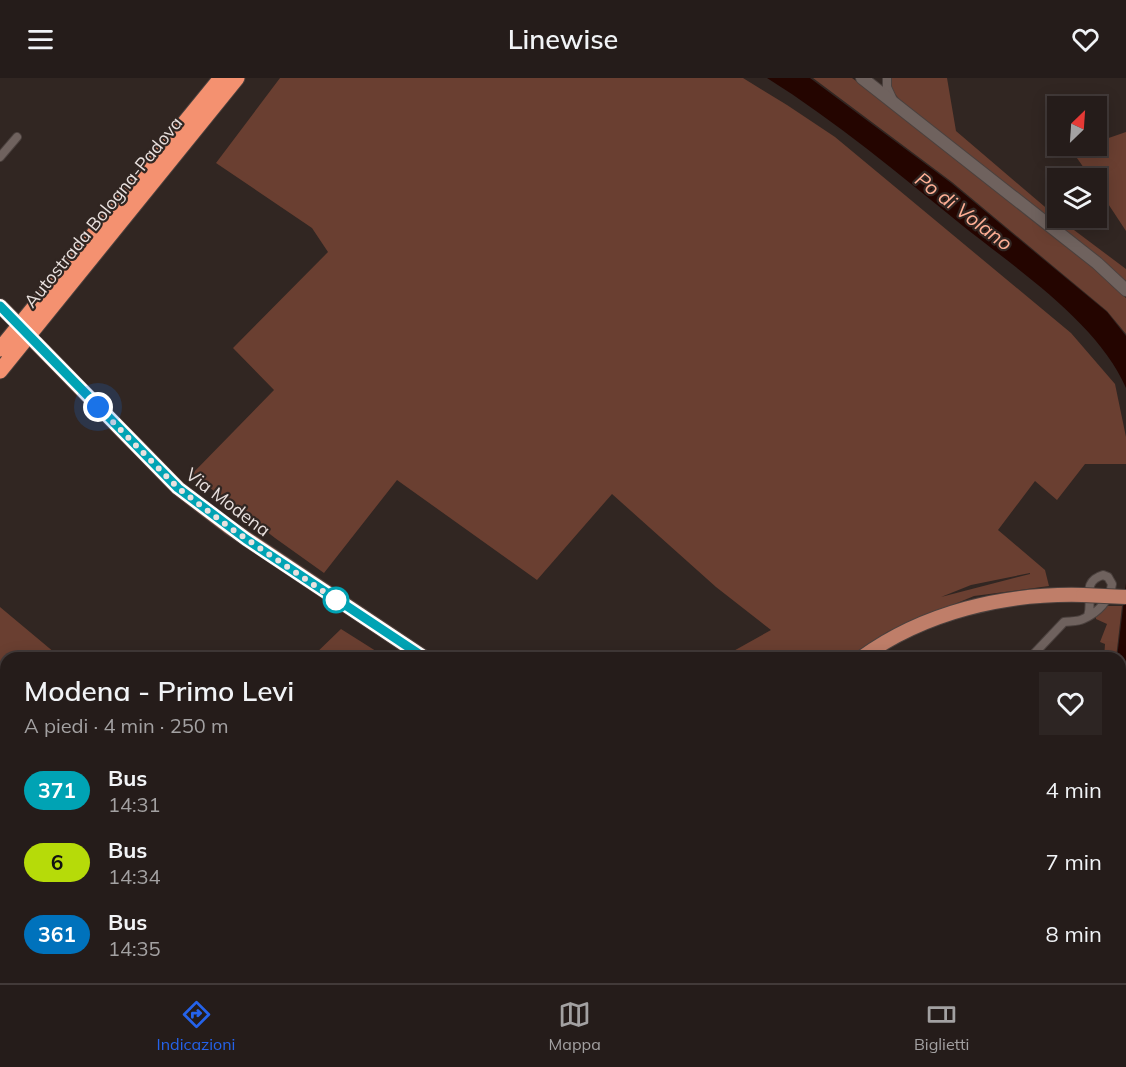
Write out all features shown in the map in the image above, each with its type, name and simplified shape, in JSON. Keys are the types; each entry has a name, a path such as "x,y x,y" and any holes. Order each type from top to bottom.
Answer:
{"highway":[{"name":"Autostrada Bologna-Padova","path":"0,349 221,78"},
{"name":"Autostrada Bologna-Padova","path":"0,371 237,78"}],"main road":[{"path":"862,78 1097,263 1126,290"},
{"path":"0,306 13,319"},
{"name":"Via Modena","path":"36,343 183,492 239,533 416,652"},
{"path":"870,652 911,629 966,609 1020,598 1083,595 1126,597"}],"street":[{"path":"887,78 889,94 895,103"},
{"path":"0,157 17,137"},
{"path":"1036,652 1064,622 1082,620 1088,616 1103,605 1111,592 1112,584 1108,577 1103,575 1089,584 1091,607 1088,616"}],"shaded area":[{"path":"280,78 743,78 835,137 1071,333 1115,384 1126,437 1126,464 1085,464 1057,500 1035,481 998,530 1045,570 1049,586 974,596 887,632 862,652 732,652 771,630 716,587 612,494 537,580 397,480 324,573 192,474 274,390 233,348 328,252 312,228 216,163","holes":["1030,573 1030,574 941,597 971,585"]},
{"path":"813,78 852,78 1101,274 1126,298 1126,334 1107,311 952,182"},
{"path":"892,78 947,78 956,131 1047,209 1047,219 899,99 891,89"},
{"path":"1126,132 1126,231 1107,202 1107,168 1084,168 1076,156 1107,156 1107,139"},
{"path":"1058,228 1071,228 1126,269 1126,283"},
{"path":"1107,606 1122,606 1117,652 1104,652 1105,644 1100,642 1107,624 1096,619 1096,614"},
{"path":"0,607 54,652 0,652"},
{"path":"341,629 377,652 317,652"}],"water":[{"name":"Po di Volano","path":"767,78 810,78 951,183 1107,312 1126,336 1126,388 1113,364 1097,342 1055,299 867,149 818,112"},
{"path":"1126,583 1126,652 1118,652"}],"bus line":[{"name":"371","path":"0,306 178,488 246,539 415,652"}],"route":[{"path":"98,407 170,481 189,497 336,600"}]}
